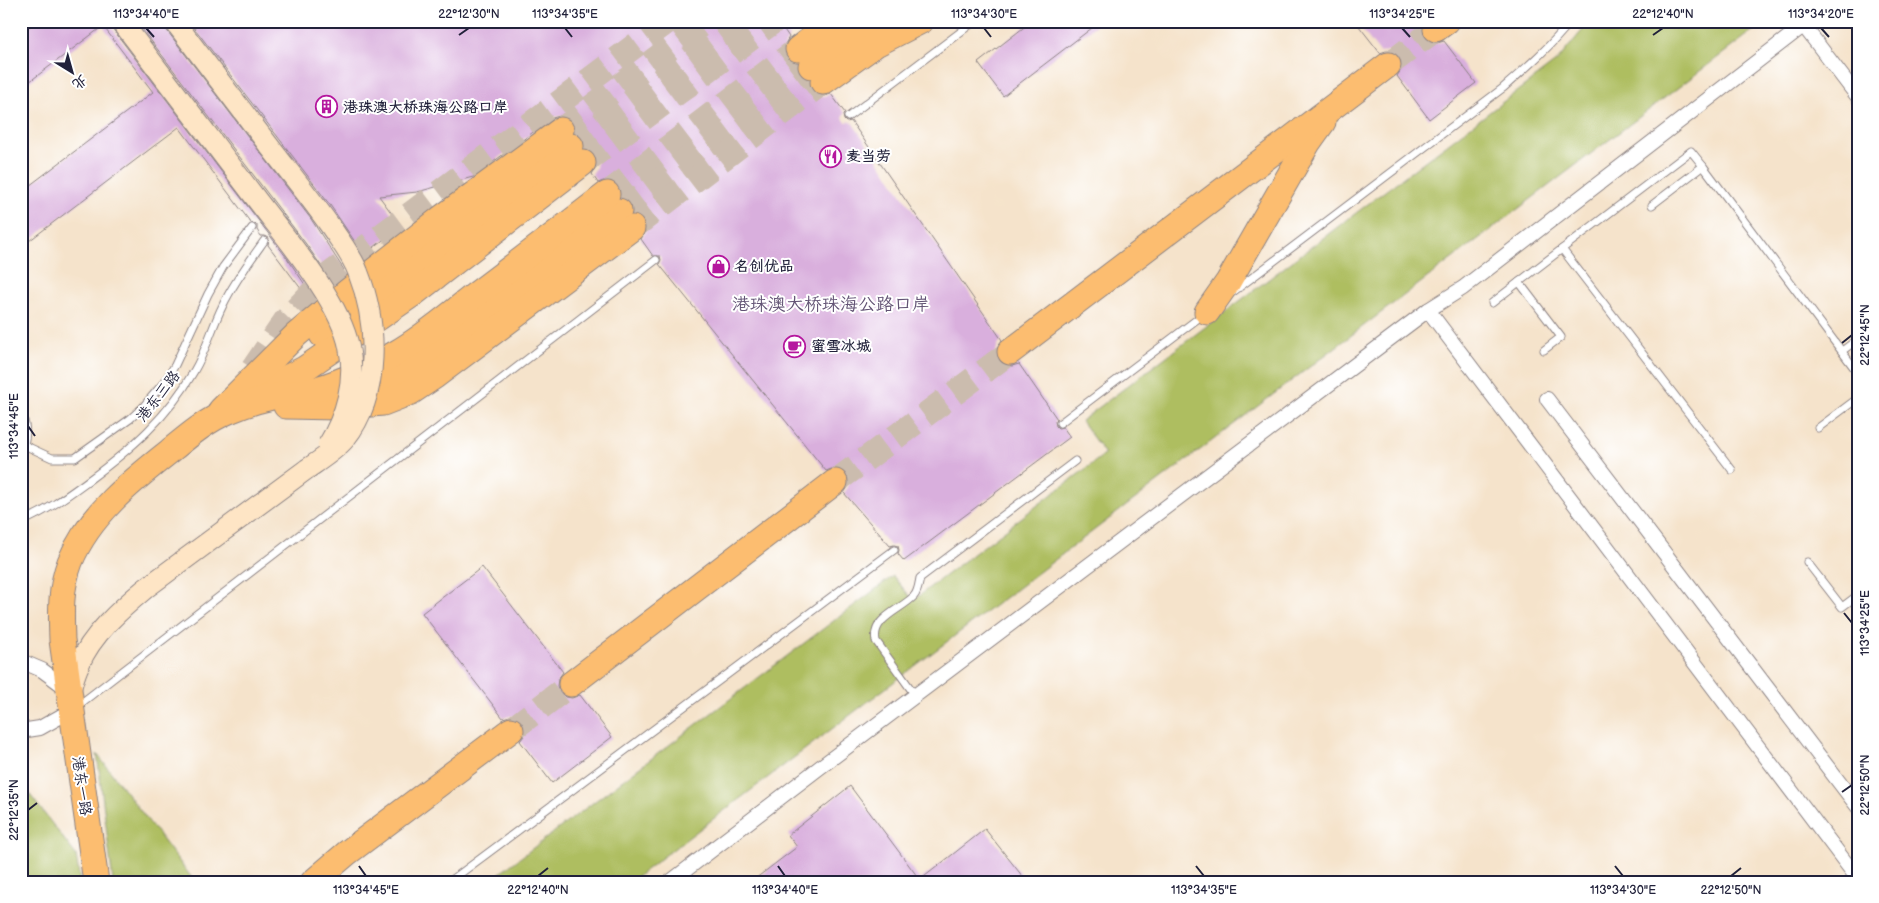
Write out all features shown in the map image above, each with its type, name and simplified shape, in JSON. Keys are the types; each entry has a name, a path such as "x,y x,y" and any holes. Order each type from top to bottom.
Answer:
{"highway":[{"path":"810,66 834,21"},
{"path":"810,66 875,21"},
{"path":"810,66 876,44 921,21"},
{"path":"1010,352 1388,65"},
{"path":"1207,312 1228,282 1308,143 1342,100"},
{"path":"572,146 412,294 304,368 213,418 296,335 440,219 572,146"},
{"path":"213,418 248,404 272,397 320,388 354,375 399,351 440,322 619,211 436,376 411,392 383,403 336,407 248,404"},
{"name":"港东一路","path":"96,882 62,640 61,599 68,570 80,542 110,504 146,470 213,418"},
{"path":"572,684 835,482"},
{"path":"313,882 347,854 511,730"}],"main road":[{"path":"121,21 294,248 326,294 342,323 350,354 351,383 338,424 329,444 307,469"},
{"path":"71,700 79,663 89,648 124,607 146,588 328,455 345,439 357,420 367,392 373,359 373,333 368,304 358,271 328,222 174,21"}],"street":[{"path":"670,882 915,695 1428,310 1471,282 1802,24 1858,97"},
{"path":"1428,310 1853,861 1858,879"},
{"path":"1548,399 1858,807"},
{"path":"21,661 42,670 71,700 40,728 21,731"}],"lane":[{"path":"848,117 975,21"},
{"path":"1060,423 1503,88 1530,64 1571,21"},
{"path":"1492,303 1691,151 1858,373"},
{"path":"1652,205 1703,166"},
{"path":"21,413 26,431 23,448 52,458 75,458 130,419 166,380 223,266 252,228"},
{"name":"港东三路","path":"21,522 60,502 114,462 136,443 173,404 195,370 223,305 237,279 264,241"},
{"path":"1562,249 1732,470"},
{"path":"71,700 656,260"},
{"path":"1519,282 1561,337 1544,350"},
{"path":"1842,351 1858,339"},
{"path":"1818,428 1858,398"},
{"path":"915,695 876,641 874,635 879,623 916,595 920,578 1076,461"},
{"path":"449,882 894,550"},
{"path":"1806,562 1842,607 1858,595"}],"green space":[{"path":"1590,21 1766,21 630,882 488,882 893,576 913,600 1105,454 1081,421 1557,61"},
{"path":"97,754 195,882 113,882"},
{"path":"21,783 76,855 80,882 21,882"}],"building":[{"path":"37,21 109,21 112,28 287,258 312,295 308,298 268,245 269,238 261,236 257,230 257,225 251,223 179,127 21,247 21,192 153,92 103,26 21,88 21,33"},
{"path":"136,21 162,21 165,28 311,219 344,270 331,280 306,244"},
{"path":"189,21 778,21 789,37 785,44 784,51 786,57 792,62 797,63 799,74 809,80 811,90 817,95 831,94 845,113 843,115 844,120 846,122 851,121 1002,340 997,347 998,360 1005,365 1019,364 1057,419 1055,421 1056,426 1058,428 1063,427 1070,437 904,561 898,554 898,546 890,546 844,493 849,481 846,473 834,468 826,471 659,264 660,256 653,256 641,239 645,233 646,226 644,220 638,215 633,214 631,203 621,197 618,185 606,180 598,183 592,174 596,168 597,161 595,155 585,149 583,138 575,132 573,122 567,117 552,118 473,177 417,192 379,196 401,226 364,255 330,205"},
{"path":"1032,21 1101,21 1003,96 978,63"},
{"path":"1355,21 1424,21 1422,30 1425,38 1437,43 1444,41 1476,83 1429,119 1397,76 1402,64 1400,57 1393,52 1386,51 1380,53"},
{"path":"482,567 563,672 558,679 557,686 560,693 572,698 580,695 612,737 552,783 520,741 524,736 525,729 522,721 517,717 503,718 422,613"},
{"path":"850,786 920,880 985,829 1027,882 751,882 797,847 788,835"}],"tunnel":[{"path":"253,369 286,320 329,275 668,21"},
{"path":"561,130 706,21"},
{"path":"571,146 740,21"},
{"path":"583,163 774,21"},
{"path":"1388,65 1436,29"},
{"path":"607,194 798,49"},
{"path":"619,211 811,66"},
{"path":"632,228 823,82"},
{"path":"835,482 1010,352"},
{"path":"511,730 571,684"}],"place":[{"name":"港珠澳大桥珠海公路口岸","path":"327,107"},
{"name":"麦当劳","path":"830,156"},
{"name":"名创优品","path":"718,266"},
{"name":"蜜雪冰城","path":"795,346"}],"district":[{"name":"港珠澳大桥珠海公路口岸","path":"831,304"}]}
